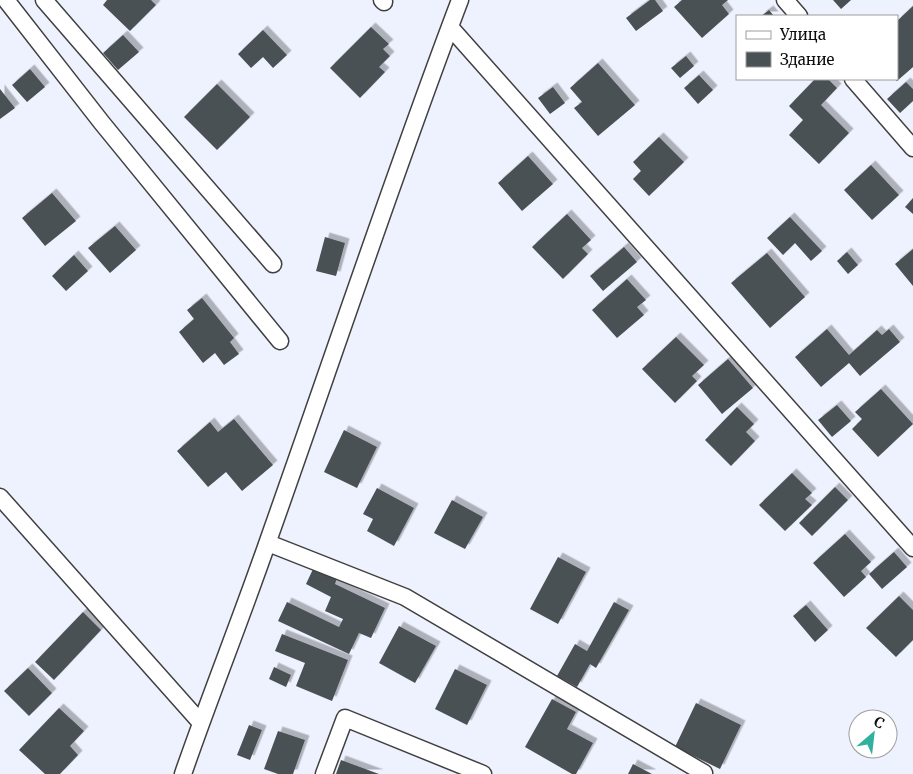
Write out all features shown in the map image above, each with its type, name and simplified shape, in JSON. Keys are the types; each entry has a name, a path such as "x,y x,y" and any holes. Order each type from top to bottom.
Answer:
{"street":[{"path":"6,0 102,123 280,341"},
{"path":"44,0 273,264"},
{"path":"183,774 200,723 268,543 348,308 460,0"},
{"path":"785,0 798,15"},
{"path":"450,27 913,548"},
{"path":"854,80 913,148"},
{"path":"0,496 200,723"},
{"path":"268,543 405,596 704,772 703,774"},
{"path":"324,774 345,718 483,774"}],"building":[{"path":"107,0 151,0 156,5 130,31 103,5"},
{"path":"650,0 655,0 663,11 636,31 626,18"},
{"path":"682,0 728,0 722,5 729,14 702,38 674,7"},
{"path":"833,0 851,0 841,9"},
{"path":"913,6 913,67 897,81 896,80 898,80 898,20"},
{"path":"769,10 773,15 762,15"},
{"path":"371,27 389,44 383,49 390,56 379,67 385,72 360,98 330,68"},
{"path":"263,30 287,55 273,68 263,57 251,68 238,54"},
{"path":"123,35 139,52 118,70 103,53"},
{"path":"686,56 694,66 680,78 671,68"},
{"path":"598,63 635,105 598,136 574,108 582,102 570,88"},
{"path":"30,69 45,87 27,102 12,85"},
{"path":"699,75 713,90 698,104 684,88"},
{"path":"814,80 829,80 837,88 821,105 849,133 819,164 789,135 803,120 789,106"},
{"path":"906,82 913,89 913,101 900,113 887,99"},
{"path":"217,84 250,117 217,150 184,117"},
{"path":"553,87 565,103 550,114 538,98"},
{"path":"0,89 15,108 0,119"},
{"path":"659,137 684,162 649,196 633,179 641,171 633,162"},
{"path":"528,156 553,184 522,211 498,183"},
{"path":"871,165 899,195 872,220 844,190"},
{"path":"52,193 76,221 45,246 22,218"},
{"path":"913,198 913,214 905,207"},
{"path":"567,214 591,240 582,248 588,254 563,279 532,247"},
{"path":"790,217 822,251 811,261 795,243 783,255 767,238"},
{"path":"115,226 136,250 110,273 88,248"},
{"path":"325,237 345,243 336,276 316,271"},
{"path":"624,247 637,262 603,291 590,276"},
{"path":"913,249 913,286 895,264"},
{"path":"847,252 858,265 848,274 837,261"},
{"path":"767,253 805,297 770,328 731,283"},
{"path":"74,255 88,271 66,291 52,276"},
{"path":"627,279 646,300 637,307 644,315 617,338 592,310"},
{"path":"202,298 234,338 230,342 239,354 224,365 215,353 203,363 179,332 194,319 187,310"},
{"path":"827,329 849,355 877,330 882,335 889,329 900,342 860,376 849,363 821,387 795,357"},
{"path":"676,337 704,365 692,376 697,381 675,403 642,369"},
{"path":"728,359 753,388 722,414 698,385"},
{"path":"881,389 913,424 878,457 852,429 862,419 855,412"},
{"path":"837,405 851,421 832,437 818,420"},
{"path":"737,407 754,424 746,432 755,441 731,466 705,440"},
{"path":"234,419 273,465 242,491 226,472 208,487 177,451 210,422 218,432"},
{"path":"344,430 377,447 357,488 324,472"},
{"path":"792,473 812,493 805,499 812,505 785,531 759,505"},
{"path":"835,487 848,500 812,536 799,523"},
{"path":"377,488 414,508 394,546 367,531 373,519 363,514"},
{"path":"452,500 483,517 465,549 434,533"},
{"path":"845,534 871,562 861,571 866,577 844,597 813,563"},
{"path":"894,552 907,567 882,589 869,574"},
{"path":"558,557 586,572 558,624 530,609"},
{"path":"314,567 337,578 335,584 385,608 371,638 359,633 349,654 278,621 287,602 339,627 343,619 325,611 331,597 306,584"},
{"path":"899,596 913,610 913,640 896,657 866,628"},
{"path":"614,602 629,610 596,668 590,664 577,687 557,676 575,644 587,651"},
{"path":"806,605 828,630 815,642 793,616"},
{"path":"83,612 101,630 54,680 35,662"},
{"path":"399,626 436,646 415,683 379,663"},
{"path":"282,634 348,660 332,701 296,686 305,663 275,651"},
{"path":"274,667 291,675 286,687 269,679"},
{"path":"28,668 52,693 29,716 4,691"},
{"path":"455,669 487,685 467,725 435,709"},
{"path":"552,699 576,712 567,729 593,743 576,774 572,774 525,747"},
{"path":"696,703 741,725 720,769 675,747"},
{"path":"59,708 84,731 70,746 78,755 60,774 45,774 19,750"},
{"path":"249,725 262,730 250,760 237,755"},
{"path":"278,731 305,740 293,774 278,774 264,769"},
{"path":"341,760 379,774 336,774"},
{"path":"633,764 652,774 628,774"}]}
